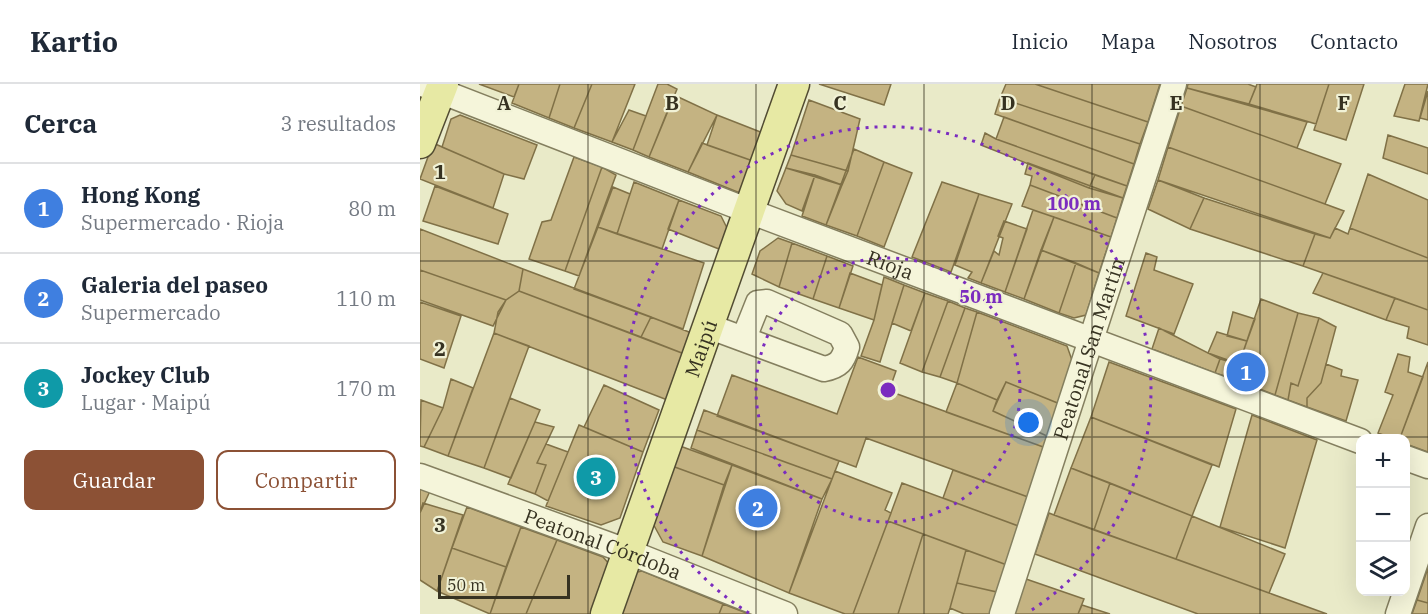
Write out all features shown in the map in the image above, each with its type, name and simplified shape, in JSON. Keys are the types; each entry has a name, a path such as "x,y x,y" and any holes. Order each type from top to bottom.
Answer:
{"main road":[{"name":"Maipú","path":"606,614 794,84"},
{"path":"420,143 435,86"}],"street":[{"name":"Peatonal San Martín","path":"1002,614 1174,84"},
{"name":"Rioja","path":"435,86 749,212 1356,439"},
{"path":"708,326 744,338"},
{"path":"1410,459 1428,466"},
{"name":"Peatonal Córdoba","path":"420,476 628,552 785,614"},
{"path":"1398,614 1428,526"}],"building":[{"path":"479,84 519,84 514,97"},
{"path":"519,84 560,84 549,118 512,103"},
{"path":"560,84 592,84 574,128 549,118"},
{"path":"592,84 635,84 612,142 574,128"},
{"path":"658,84 667,84 677,89 649,157 633,150"},
{"path":"819,84 891,84 884,105"},
{"path":"1006,84 1035,84 1148,122 1140,144 1000,98"},
{"path":"1035,84 1160,84 1148,122"},
{"path":"1188,84 1248,84 1256,87 1249,104 1187,88"},
{"path":"1257,84 1329,84 1316,124 1249,104"},
{"path":"1329,84 1364,84 1346,140 1314,130"},
{"path":"1405,84 1428,84 1419,121 1394,116"},
{"path":"1187,88 1307,122 1297,148 1181,106"},
{"path":"1428,91 1428,120 1420,118"},
{"path":"674,95 717,115 688,172 649,157"},
{"path":"1000,98 1140,144 1134,164 995,114"},
{"path":"809,100 860,119 848,171 791,155"},
{"path":"1181,106 1341,164 1325,204 1168,147"},
{"path":"629,110 646,116 633,150 612,142"},
{"path":"460,115 537,145 524,179 504,174 442,147 451,119"},
{"path":"717,115 763,133 753,161 707,145"},
{"path":"1004,117 1134,164 1127,186 996,139"},
{"path":"985,133 1095,175 1089,188 981,145"},
{"path":"1388,135 1428,148 1428,174 1383,158"},
{"path":"433,143 504,174 493,208 420,179"},
{"path":"702,143 753,161 740,193 688,172"},
{"path":"1168,147 1344,211 1330,238 1158,180"},
{"path":"854,149 884,162 857,236 826,225"},
{"path":"791,155 848,171 842,185 786,168"},
{"path":"574,157 602,167 565,271 529,259 542,222 551,220"},
{"path":"884,162 912,173 884,247 857,236"},
{"path":"1028,163 1123,198 1117,218 1030,185 1032,176 1025,174"},
{"path":"602,167 616,175 579,276 565,271"},
{"path":"786,168 815,175 802,211 786,204 777,191"},
{"path":"1368,174 1428,200 1428,258 1350,228"},
{"path":"815,175 842,185 826,225 802,216"},
{"path":"1095,175 1127,186 1123,198 1089,188"},
{"path":"1158,180 1204,198 1190,229 1148,209"},
{"path":"634,182 679,200 662,249 617,234"},
{"path":"942,182 979,194 951,272 912,257"},
{"path":"1030,185 1117,218 1111,237 1022,206"},
{"path":"435,186 508,214 498,244 423,221"},
{"path":"613,187 630,194 617,234 598,227"},
{"path":"979,194 1012,204 981,283 968,278 972,272 955,265"},
{"path":"1204,198 1315,234 1303,266 1190,229"},
{"path":"679,200 721,216 730,234 724,251 668,229"},
{"path":"1033,210 1054,217 1024,299 1005,292"},
{"path":"1054,217 1111,237 1099,273 1041,250"},
{"path":"1004,221 1027,229 1005,292 981,283 994,251 999,255 1003,238 998,236"},
{"path":"598,227 704,263 683,329 574,289"},
{"path":"1335,228 1348,234 1350,228 1428,258 1428,310 1303,266 1315,234 1330,238"},
{"path":"420,229 523,269 519,291 506,300 420,270"},
{"path":"778,238 792,243 779,287 752,274 760,251"},
{"path":"792,243 827,256 813,299 779,287"},
{"path":"1041,250 1076,263 1059,313 1024,299"},
{"path":"1146,253 1157,257 1154,270 1193,284 1174,334 1126,316"},
{"path":"827,256 853,266 839,308 813,299"},
{"path":"1076,263 1099,273 1086,315 1074,318 1059,313"},
{"path":"523,269 651,317 641,337 519,291"},
{"path":"420,270 506,300 493,326 420,300"},
{"path":"850,273 882,285 874,320 839,308"},
{"path":"1323,273 1395,298 1386,320 1313,293"},
{"path":"884,277 904,285 880,362 861,356 874,320"},
{"path":"904,285 925,293 911,331 892,323"},
{"path":"519,291 687,355 670,401 494,333 498,312 506,300"},
{"path":"925,293 948,301 922,372 900,363"},
{"path":"1395,298 1428,310 1428,345 1407,338 1409,327 1386,320"},
{"path":"1261,299 1298,313 1275,395 1234,379"},
{"path":"948,301 965,308 940,377 922,372"},
{"path":"420,302 461,316 444,368 420,359"},
{"path":"965,308 977,312 957,383 940,377"},
{"path":"977,312 1067,346 1073,363 1060,404 1006,382 997,400 957,383"},
{"path":"1233,312 1255,319 1247,341 1227,336"},
{"path":"1298,313 1319,318 1298,386 1291,383 1288,400 1275,395"},
{"path":"651,317 694,334 687,355 641,337"},
{"path":"1319,318 1336,327 1321,383 1307,398 1307,407 1288,400 1291,383 1298,386"},
{"path":"1159,328 1220,359 1215,373 1152,349"},
{"path":"1217,332 1247,341 1239,364 1208,353"},
{"path":"494,333 529,346 484,468 448,456"},
{"path":"1398,354 1410,357 1408,372 1423,377 1402,434 1378,433 1393,395 1385,392"},
{"path":"858,357 896,371 889,391 1046,448 1028,497 866,438 856,467 717,416 732,375 837,414"},
{"path":"1220,359 1239,364 1234,379 1215,373"},
{"path":"1109,362 1236,409 1219,467 1091,417"},
{"path":"1428,362 1428,452 1410,445 1410,434 1401,434"},
{"path":"1326,364 1342,370 1341,376 1358,380 1346,421 1307,407 1307,398 1321,383"},
{"path":"451,379 473,388 448,456 424,447 443,408"},
{"path":"1006,382 1060,404 1049,437 993,411"},
{"path":"957,383 997,400 993,411 1049,437 1046,448 946,412"},
{"path":"604,385 659,410 643,452 584,427"},
{"path":"510,398 540,410 511,478 484,468"},
{"path":"421,400 443,408 424,447 420,446"},
{"path":"704,410 839,461 832,479 697,430"},
{"path":"1252,415 1317,440 1285,548 1220,527"},
{"path":"1091,417 1212,465 1192,516 1071,468"},
{"path":"535,422 554,427 537,463 546,465 535,494 508,484"},
{"path":"579,425 643,452 620,518 601,525 546,506"},
{"path":"697,430 832,479 822,499 691,448"},
{"path":"546,444 568,452 548,501 535,494 546,465 537,463"},
{"path":"680,446 732,465 724,485 672,466"},
{"path":"732,465 822,499 789,593 702,556"},
{"path":"672,466 724,485 702,556 663,542 651,520"},
{"path":"1071,468 1110,483 1094,530 1054,515"},
{"path":"953,470 1028,497 1021,527 943,498"},
{"path":"835,471 892,493 885,510 891,513 853,614 845,614 789,593"},
{"path":"902,483 1021,527 1007,565 888,521"},
{"path":"1110,483 1192,516 1176,559 1094,530"},
{"path":"420,487 430,491 420,513"},
{"path":"423,503 463,515 437,591 420,580 420,513"},
{"path":"467,507 521,527 506,567 452,548"},
{"path":"1049,513 1327,614 1198,614 1035,554"},
{"path":"1192,516 1285,554 1269,593 1176,559"},
{"path":"888,521 923,534 898,614 853,614"},
{"path":"521,527 557,540 526,614 490,614"},
{"path":"923,534 966,550 948,614 898,614"},
{"path":"557,540 603,557 610,565 592,614 526,614"},
{"path":"452,548 506,567 490,614 437,591"},
{"path":"966,550 1007,565 997,592 957,583"},
{"path":"1428,568 1428,603 1417,600"},
{"path":"642,571 723,604 719,614 618,614 633,573"},
{"path":"1026,579 1084,599 1078,614 1013,614"},
{"path":"957,583 997,592 990,614 964,614 950,608"},
{"path":"1417,600 1428,603 1428,614 1412,614"},
{"path":"723,604 749,614 719,614"},
{"path":"1082,605 1110,614 1078,614"}],"place":[{"name":"Hong Kong","path":"1246,372"},
{"name":"Jockey Club","path":"596,477"},
{"name":"Galeria del paseo","path":"758,508"}]}
